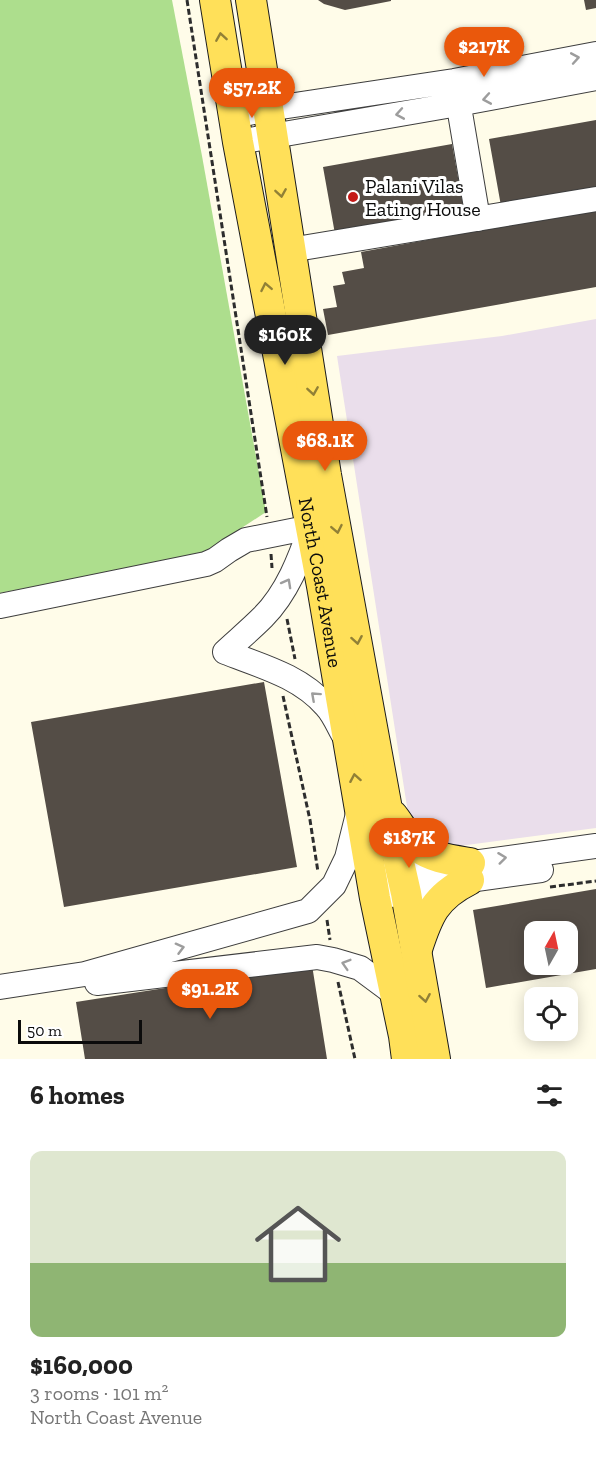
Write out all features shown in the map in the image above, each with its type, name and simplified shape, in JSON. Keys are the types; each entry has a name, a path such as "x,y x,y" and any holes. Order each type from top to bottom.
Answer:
{"main road":[{"name":"North Coast Avenue","path":"215,0 236,129 349,743 404,883 435,1059"},
{"name":"North Coast Avenue","path":"251,0 326,475 374,808 373,887 407,1059"},
{"path":"374,808 415,845 470,871 441,899 426,919 417,950"}],"street":[{"path":"236,129 454,81 596,54"},
{"path":"513,69 517,94"},
{"path":"270,123 458,104 596,78"},
{"path":"454,81 478,219"},
{"path":"290,250 596,199"},
{"path":"0,606 206,564 246,540 311,527 302,554 287,584 274,603 264,616 225,652 289,677 310,690 328,707 349,743"},
{"path":"0,987 85,974 308,911 334,885 374,808"},
{"path":"373,887 470,871 596,846"},
{"path":"470,871 596,862"},
{"path":"0,999 89,984 316,957 360,968 395,994"}],"path":[{"path":"540,889 596,881"}],"shaded area":[{"path":"596,319 596,828 414,852 337,356 502,336"}],"green space":[{"path":"0,0 172,0 266,512 202,554 0,593"}],"building":[{"path":"318,0 391,0 391,1 345,10"},
{"path":"584,0 596,0 596,8 586,10"},
{"path":"596,120 596,189 501,206 489,139"},
{"path":"452,144 464,211 335,234 323,167"},
{"path":"596,209 596,287 328,335 323,309 337,307 333,286 345,284 342,272 364,268 361,252"},
{"path":"264,682 297,867 64,907 31,722"},
{"path":"596,889 596,969 578,972 578,921 524,921 524,975 561,975 486,988 473,910"},
{"path":"312,965 327,1059 85,1059 76,1002"}],"place":[{"name":"Palani Vilas Eating House","path":"353,197"}]}
